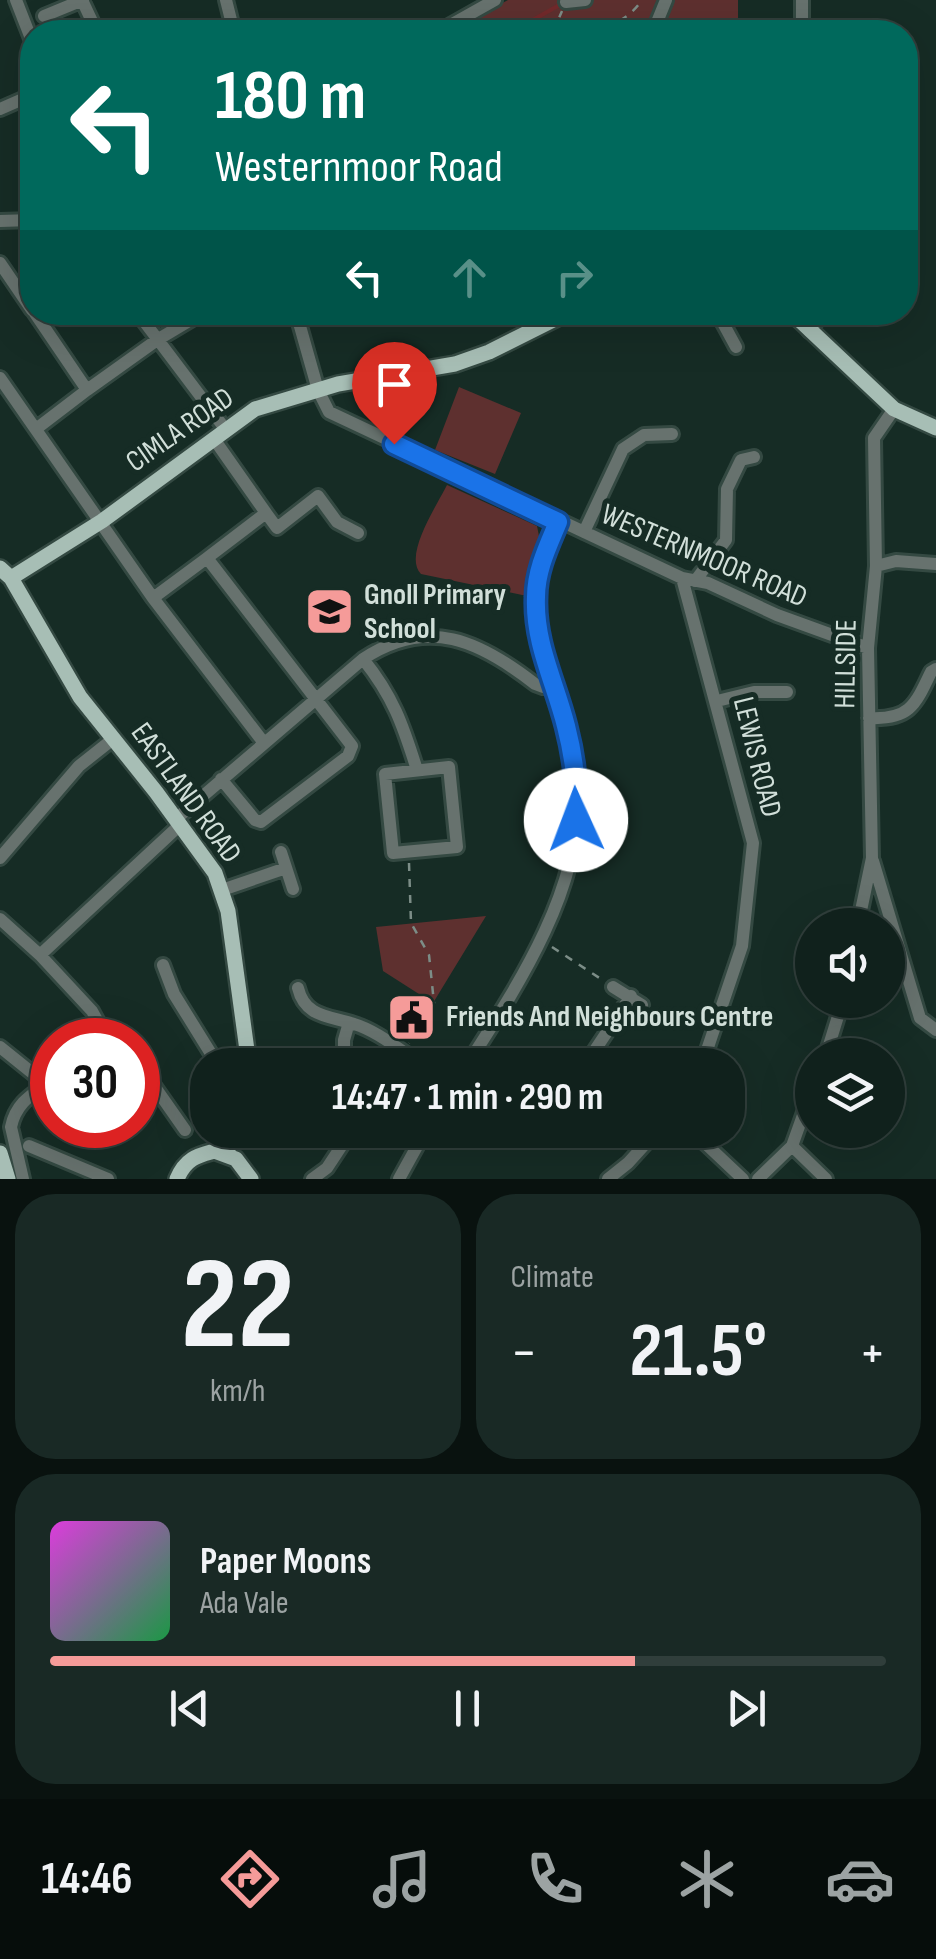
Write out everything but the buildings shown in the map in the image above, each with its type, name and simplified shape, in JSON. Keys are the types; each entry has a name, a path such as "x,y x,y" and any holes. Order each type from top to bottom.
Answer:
{"main road":[{"name":"CIMLA ROAD","path":"4,578 102,521 255,410 318,390 455,364 543,325"},
{"path":"804,325 894,410 936,428"},
{"name":"EASTLAND ROAD","path":"4,578 80,697 204,854 222,890 246,1048"},
{"path":"178,1179 193,1158 231,1148"},
{"path":"249,1148 250,1176"},
{"path":"217,1152 228,1154 250,1176"},
{"path":"0,1153 8,1179"}],"street":[{"path":"44,16 82,0"},
{"path":"459,20 495,0"},
{"path":"566,2 585,0"},
{"path":"0,263 20,293"},
{"path":"42,325 87,390"},
{"path":"146,325 220,434 277,528 318,496 337,522 358,533"},
{"path":"36,429 182,325"},
{"path":"300,325 318,390"},
{"path":"724,325 736,347"},
{"path":"809,330 813,325"},
{"path":"0,378 153,598 264,743"},
{"name":"WESTERNMOOR ROAD","path":"318,390 329,412 558,522 689,579 868,648"},
{"name":"HILLSIDE","path":"862,908 872,858 868,648 876,566 874,438 894,410"},
{"path":"584,532 623,449 644,435 672,434"},
{"path":"689,579 726,540 727,489 741,460 754,456"},
{"path":"153,598 266,513"},
{"path":"478,1048 541,940 573,846 578,794 566,727 541,648 536,594 539,572 558,522"},
{"path":"206,558 352,746 348,756 258,822 221,779"},
{"path":"876,566 896,560 936,564"},
{"name":"LEWIS ROAD","path":"689,579 753,843 742,946 708,1048"},
{"path":"40,954 221,779 363,659 395,642 437,636 486,648 535,684 553,686"},
{"path":"363,659 400,714 417,770"},
{"path":"869,718 902,716 914,705 931,672 936,670"},
{"path":"717,701 754,692 787,692"},
{"path":"0,858 79,766 112,739"},
{"path":"449,767 456,847 393,853 385,774 417,770 449,767"},
{"path":"281,852 293,889"},
{"path":"872,858 920,1018 936,1030"},
{"path":"222,890 286,868"},
{"path":"0,919 40,954 96,1018"},
{"path":"164,964 174,994 207,1048"},
{"path":"298,988 308,1008 335,1022 354,1024 385,1048"},
{"path":"598,1048 636,1000 613,988"},
{"path":"344,1048 348,1026 354,1024"},
{"path":"0,1047 30,1068"},
{"path":"22,1179 11,1127 19,1104 30,1096"},
{"path":"160,1096 184,1130"},
{"path":"758,1179 792,1146 795,1138"},
{"path":"29,1146 106,1179"},
{"path":"792,1146 826,1179"},
{"path":"312,1179 326,1168 340,1148"},
{"path":"399,1179 416,1148"},
{"path":"608,1179 642,1148"},
{"path":"710,1148 744,1179"}],"path":[{"path":"619,20 635,11 642,0"},
{"path":"406,1048 434,1003 429,954 411,924 408,852"},
{"path":"555,950 613,988"}],"shaded area":[{"path":"508,0 738,0 738,20 471,20"},
{"path":"459,387 521,413 495,474 435,450"},
{"name":"Gnoll Primary School","path":"447,485 537,526 540,541 527,596 421,574 416,566 418,544"},
{"path":"486,916 433,1003 383,971 376,927"}],"waterway":[{"path":"533,20 563,3"}],"place":[{"name":"Gnoll Primary School","path":"329,612"},
{"name":"Friends And Neighbours Centre","path":"411,1017"}],"route":[{"path":"394,444 558,522 539,572 536,621 566,727 578,794 576,820"}]}
